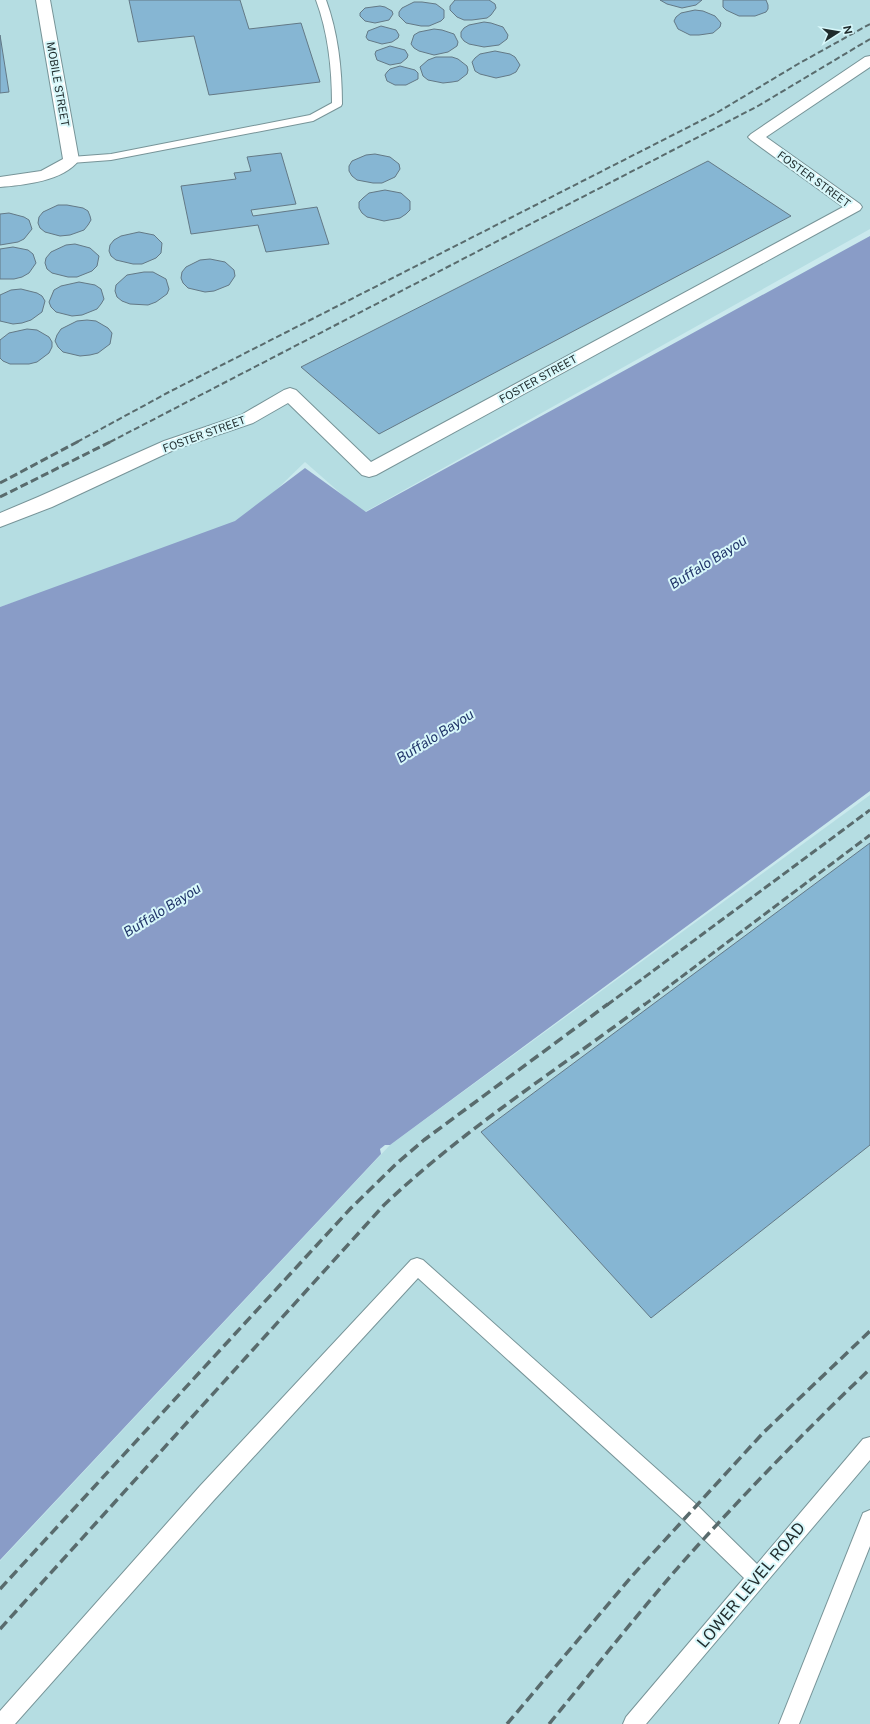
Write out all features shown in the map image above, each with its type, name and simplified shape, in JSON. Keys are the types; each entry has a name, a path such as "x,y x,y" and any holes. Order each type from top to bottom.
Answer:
{"street":[{"name":"MOBILE STREET","path":"43,0 69,163"},
{"name":"FOSTER STREET","path":"0,520 45,502 170,445 247,419 290,394 369,471 854,207 756,137 870,60"},
{"path":"0,182 32,179 69,163"}],"lane":[{"path":"69,163 111,157 312,118 337,104 337,76 326,14 321,0"},
{"path":"2,1724 207,1493 417,1266 690,1512 757,1577"},
{"name":"LOWER LEVEL ROAD","path":"633,1724 870,1446"},
{"path":"789,1724 870,1520"}],"shaded area":[{"path":"0,0 870,0 870,229 363,513 305,462 241,524 0,607"},
{"path":"870,795 870,1724 0,1724 0,1561 390,1145"}],"water":[{"name":"Buffalo Bayou","path":"870,236 870,791 390,1145 385,1145 380,1149 381,1154 0,1560 0,607 235,521 305,468 366,512"}],"building":[{"path":"129,0 240,0 249,29 301,23 320,82 209,95 194,36 138,42"},
{"path":"455,0 489,0 495,4 496,8 487,18 464,20 457,17 450,10 450,6"},
{"path":"660,0 702,0 696,5 682,8 667,4"},
{"path":"723,0 766,0 768,9 766,12 755,16 739,16 723,7"},
{"path":"414,2 436,4 444,10 444,18 441,21 429,26 406,23 399,16 399,12 402,8"},
{"path":"380,6 392,11 393,14 389,20 375,23 365,21 360,16 360,13 365,8"},
{"path":"695,10 703,11 715,16 721,23 720,27 713,33 699,35 690,35 678,29 674,21 676,17 681,13"},
{"path":"484,22 503,27 508,35 507,39 499,45 484,47 469,44 464,41 461,37 461,32 464,28 469,25"},
{"path":"381,26 396,30 399,35 398,38 392,42 382,44 368,40 366,37 368,31"},
{"path":"434,29 454,34 458,42 457,46 448,52 434,55 414,48 411,44 414,35 419,32"},
{"path":"0,35 9,92 0,93"},
{"path":"390,46 405,50 408,55 407,58 401,63 390,65 377,60 375,54 376,51"},
{"path":"495,51 510,54 515,57 520,65 516,72 496,78 480,74 475,71 472,62 475,58 480,54"},
{"path":"436,57 452,57 458,59 467,66 467,74 458,81 452,82 443,83 428,80 423,76 420,67 428,60"},
{"path":"400,66 415,70 418,73 418,79 406,85 395,85 387,81 385,75 387,72 390,69"},
{"path":"281,153 296,204 251,210 253,216 317,207 329,244 266,252 258,225 191,234 181,186 236,179 234,173 251,171 247,157"},
{"path":"375,154 390,157 399,164 400,169 395,177 382,183 373,183 357,180 352,176 349,171 349,166 352,161 366,155"},
{"path":"708,161 791,216 379,434 301,367"},
{"path":"385,190 401,193 410,201 410,210 400,218 384,221 367,217 362,213 359,208 359,202 363,198 369,193"},
{"path":"58,205 83,208 88,211 91,220 84,230 70,235 60,236 45,232 40,228 38,223 39,217 43,212"},
{"path":"9,213 29,220 32,229 24,239 18,242 0,245 0,214"},
{"path":"139,232 154,235 162,243 161,253 156,258 142,264 133,264 116,260 111,256 109,251 110,245 114,240 121,236"},
{"path":"75,244 90,248 99,256 97,266 92,271 77,277 68,277 52,273 47,269 45,263 46,258 51,252 66,245"},
{"path":"13,247 28,250 33,254 36,263 29,273 22,277 14,279 0,279 0,249"},
{"path":"210,259 225,262 234,270 235,276 229,285 214,291 205,292 188,288 183,283 181,278 182,272 186,267 200,260"},
{"path":"153,272 166,279 169,289 167,294 156,302 148,305 130,304 117,297 115,291 116,285 127,275"},
{"path":"79,282 95,285 101,289 104,299 101,304 97,309 82,315 72,316 56,312 51,307 49,302 54,290 61,286"},
{"path":"21,289 37,293 42,296 45,301 42,312 31,320 22,323 13,324 0,321 0,295 11,290"},
{"path":"77,321 96,321 108,328 112,333 110,344 98,353 90,355 80,356 63,352 55,341 61,329"},
{"path":"27,329 37,330 49,337 52,342 52,347 49,353 37,362 29,364 10,364 3,361 0,358 0,340 9,333"},
{"path":"870,843 870,1145 651,1318 481,1132"}],"railway":[{"path":"77,442 169,392 718,112 798,64 870,24"},
{"path":"110,442 758,106 870,39"},
{"path":"0,483 79,441"},
{"path":"0,497 110,442"},
{"path":"607,1005 870,810"},
{"path":"644,1005 870,835"},
{"path":"0,1589 351,1208 396,1164 424,1140 608,1004"},
{"path":"0,1629 384,1205 415,1177 479,1125 645,1004"},
{"path":"507,1724 632,1576 763,1433 870,1331"},
{"path":"549,1724 636,1617 690,1554 778,1460 870,1369"}]}
